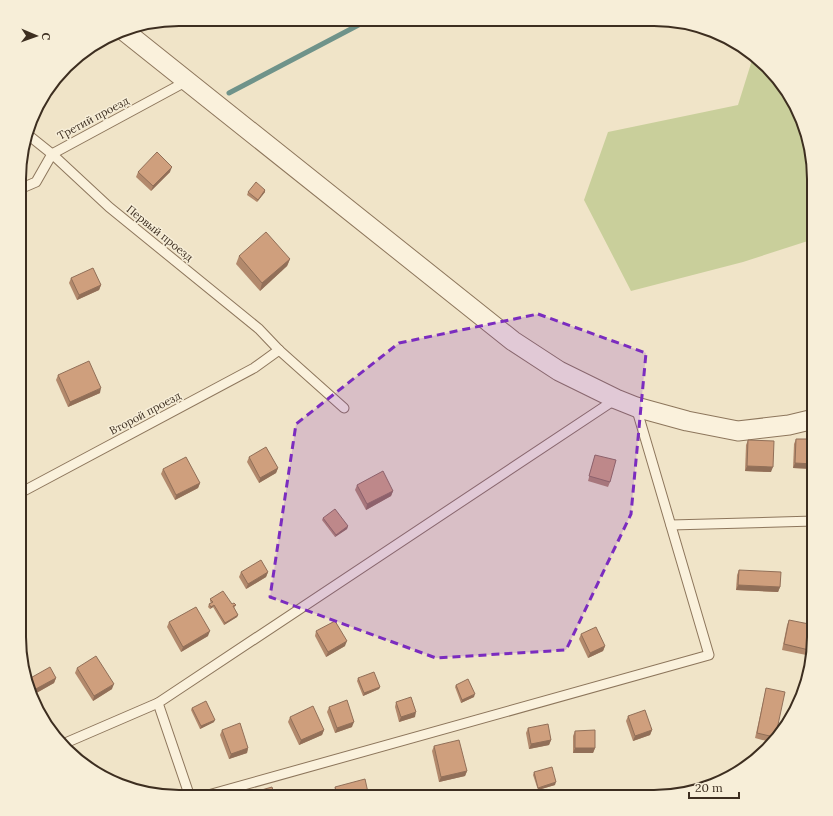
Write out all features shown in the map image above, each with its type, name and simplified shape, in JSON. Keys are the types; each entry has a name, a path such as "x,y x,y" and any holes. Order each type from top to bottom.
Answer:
{"street":[{"path":"129,35 512,340 559,371 616,399 636,407 687,421 738,431 789,425 807,421"}],"lane":[{"name":"Третий проезд","path":"26,186 36,182 52,154 187,82"},
{"name":"Первый проезд","path":"31,138 52,154 110,208 259,329 279,350 344,408"},
{"name":"Второй проезд","path":"26,490 254,368 279,350"},
{"path":"68,742 158,703 616,399"},
{"path":"225,790 709,655 636,407"},
{"path":"671,525 807,521"},
{"path":"158,703 188,790"}],"highlighted area":[{"path":"538,314 646,353 631,514 566,650 436,658 270,597 296,424 399,343"}],"green space":[{"path":"752,61 769,78 787,102 802,139 807,169 807,241 743,262 631,291 584,200 608,132 738,105"}],"building":[{"path":"157,152 172,167 153,186 138,172"},
{"path":"256,182 265,190 258,200 248,192"},
{"path":"266,232 290,259 262,283 239,256"},
{"path":"93,268 101,285 79,295 71,278"},
{"path":"89,361 101,388 70,402 58,375"},
{"path":"796,439 807,439 807,464 795,463"},
{"path":"748,440 774,441 773,467 747,466"},
{"path":"266,447 278,468 260,478 249,457"},
{"path":"595,455 616,460 610,482 589,476"},
{"path":"186,457 200,483 176,495 163,469"},
{"path":"383,471 393,491 367,504 357,485"},
{"path":"335,509 348,526 336,535 323,518"},
{"path":"261,560 268,572 248,584 241,572"},
{"path":"739,570 781,572 780,587 738,585"},
{"path":"223,591 232,604 234,603 236,605 233,606 238,615 225,623 214,605 211,607 209,604 213,602 210,599"},
{"path":"196,607 210,631 183,647 169,622"},
{"path":"789,620 807,624 807,649 784,644"},
{"path":"335,621 347,641 328,652 316,631"},
{"path":"596,627 605,646 590,653 581,634"},
{"path":"96,656 114,684 94,696 77,668"},
{"path":"50,667 56,678 35,689 31,678"},
{"path":"374,672 380,687 364,693 358,678"},
{"path":"468,679 475,694 462,700 456,685"},
{"path":"766,688 785,692 778,727 770,736 757,733"},
{"path":"411,697 416,712 401,717 396,702"},
{"path":"347,700 354,722 337,728 329,707"},
{"path":"206,701 215,720 201,726 192,708"},
{"path":"313,706 324,730 301,740 290,717"},
{"path":"645,710 652,730 635,736 628,716"},
{"path":"240,723 248,748 231,754 222,730"},
{"path":"548,724 551,740 531,744 528,728"},
{"path":"595,730 595,748 575,748 575,731"},
{"path":"459,740 467,771 441,777 434,746"},
{"path":"552,767 556,782 538,788 534,772"},
{"path":"365,779 367,790 336,790 335,787"},
{"path":"272,787 273,790 262,790"}],"waterway":[{"path":"229,93 357,26"}]}
